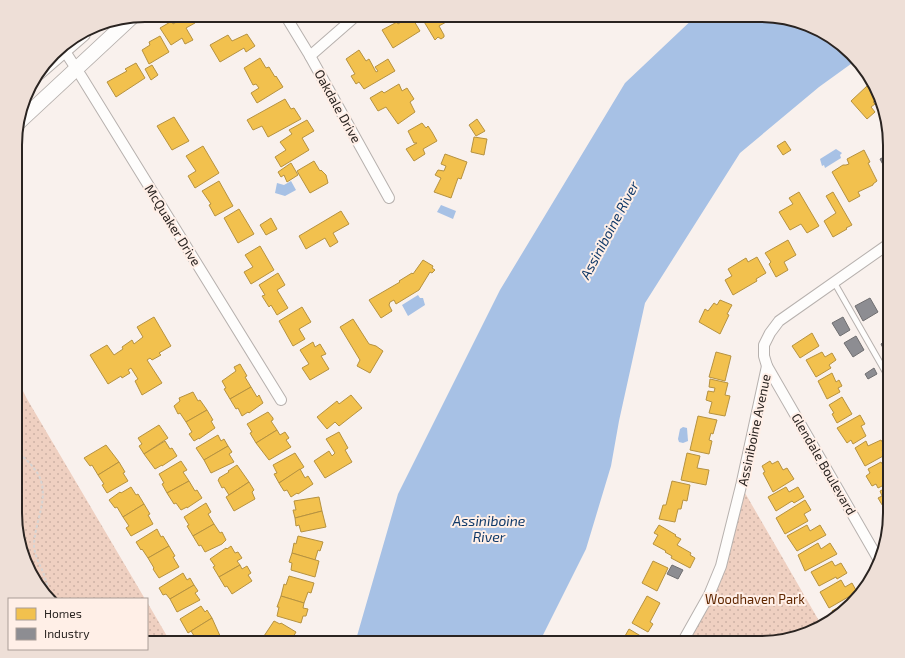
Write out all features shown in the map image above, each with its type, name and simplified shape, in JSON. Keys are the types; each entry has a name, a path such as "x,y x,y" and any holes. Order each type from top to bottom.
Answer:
{"main road":[{"path":"25,117 125,24"}],"street":[{"name":"Oakdale Drive","path":"289,22 310,56 389,198"},
{"path":"310,56 349,22"},
{"name":"McQuaker Drive","path":"65,51 281,400"},
{"name":"Assiniboine Avenue","path":"686,636 709,595 721,566 768,366 764,356 764,345 766,339 774,326 785,316 883,248"},
{"name":"Glendale Boulevard","path":"768,366 876,555"}],"lane":[{"path":"834,282 883,368"}],"path":[{"path":"22,456 38,475 41,483 42,498 36,526 34,546 35,554 47,587"}],"green space":[{"path":"22,389 144,598 56,598 38,575 31,560 24,537 22,521"},
{"name":"Woodhaven Park","path":"741,486 819,621 807,627 776,635 686,636 709,595"},
{"path":"148,604 167,636 148,636"}],"water":[{"name":"Assiniboine River","path":"690,22 768,22 792,26 822,38 835,47 852,63 819,87 740,153 645,303 619,421 611,466 586,549 542,636 357,636 398,494 500,290 625,83"},
{"path":"836,149 842,153 840,155 841,158 825,168 824,165 822,166 820,159"},
{"path":"291,181 296,190 285,196 275,193 277,183 284,185"},
{"path":"441,205 456,211 453,219 437,212"},
{"path":"418,295 420,298 423,298 425,305 408,316 402,305"},
{"path":"683,427 687,428 688,441 683,443 679,442 678,439 680,429"}],"building: Homes":[{"path":"170,22 172,22 173,24 176,22 194,22 186,28 193,40 185,44 182,38 171,45 160,28"},
{"path":"397,22 398,24 401,22 415,22 420,31 393,48 382,30"},
{"path":"424,22 446,22 439,26 444,37 441,39 438,37 435,40"},
{"path":"247,34 255,46 246,52 244,48 220,62 210,45 228,35 232,41"},
{"path":"160,36 169,52 149,64 142,50 150,45 149,42"},
{"path":"359,50 366,61 369,59 376,72 378,71 375,67 388,59 395,71 364,89 359,82 356,84 351,76 355,74 346,59"},
{"path":"260,58 266,68 269,67 283,87 257,103 251,93 259,88 256,84 253,85 244,68"},
{"path":"136,63 145,78 116,97 107,82 127,71 125,69"},
{"path":"152,65 158,75 151,80 145,69"},
{"path":"399,84 402,91 407,88 414,99 410,102 415,112 398,124 386,107 378,111 370,98 382,91 384,93"},
{"path":"867,86 875,101 873,102 875,104 871,107 875,112 867,119 851,101"},
{"path":"285,99 291,109 294,108 301,119 268,137 262,126 253,130 247,120"},
{"path":"174,117 189,141 172,150 157,126"},
{"path":"477,119 485,131 476,136 469,125"},
{"path":"307,120 314,131 302,138 309,150 281,167 275,157 286,150 280,142 292,134 289,130"},
{"path":"422,123 426,128 428,126 437,141 423,149 425,154 414,161 406,149 417,143 414,143 408,131"},
{"path":"474,137 487,139 484,155 471,152"},
{"path":"785,141 791,150 783,155 777,146"},
{"path":"203,146 219,173 195,188 188,176 196,171 186,156"},
{"path":"864,150 870,162 868,163 877,181 873,185 858,192 860,196 849,202 832,172 843,165 849,164 847,159"},
{"path":"445,154 467,162 461,179 458,178 451,198 434,192 441,178 435,175 438,170 444,171 446,166 441,164"},
{"path":"314,161 320,171 321,170 326,175 328,183 310,193 297,171"},
{"path":"291,163 298,175 287,182 284,175 281,177 278,172"},
{"path":"219,181 233,206 215,216 209,205 211,204 202,191"},
{"path":"799,192 819,226 807,233 801,224 790,230 779,212 793,204 789,198"},
{"path":"833,192 852,225 833,237 824,221 836,213 826,196"},
{"path":"239,209 254,234 238,243 224,218"},
{"path":"341,211 349,224 333,233 338,242 330,247 325,238 306,249 299,236"},
{"path":"271,218 277,229 266,235 260,225"},
{"path":"788,240 796,255 784,262 788,270 776,277 769,264 771,262 765,253"},
{"path":"260,246 274,270 251,284 244,272 253,267 245,255"},
{"path":"757,257 766,273 756,279 757,281 733,295 725,280 732,276 728,269 746,258 748,262"},
{"path":"423,260 433,266 432,268 435,270 432,273 430,272 419,290 396,304 394,300 390,302 389,305 392,311 381,318 369,300 400,282 399,281 412,273 413,274"},
{"path":"278,273 285,285 277,290 288,308 277,315 271,305 269,307 262,296 265,295 259,285"},
{"path":"720,300 732,305 720,334 699,322 705,309 708,311 714,303 717,305"},
{"path":"302,307 311,322 299,329 305,339 293,346 279,321"},
{"path":"154,317 171,346 159,353 161,355 152,360 150,358 147,360 162,383 142,395 135,381 138,379 131,368 128,370 130,373 122,378 121,376 108,384 90,355 107,345 114,355 132,340 134,344 143,337 137,327"},
{"path":"353,319 369,344 376,346 383,351 370,373 357,366 360,360 340,327"},
{"path":"812,333 819,346 800,358 792,346"},
{"path":"313,342 315,347 320,344 326,354 321,356 329,369 310,380 302,368 309,364 300,350"},
{"path":"716,352 731,356 725,381 709,377"},
{"path":"822,352 825,357 832,353 836,360 829,365 831,368 816,377 806,360"},
{"path":"240,364 251,387 230,399 224,389 226,388 222,381 236,371 234,367"},
{"path":"832,373 836,382 839,380 842,386 838,388 840,392 827,399 818,381"},
{"path":"710,379 728,383 725,395 730,396 725,416 709,413 712,402 706,400 708,391 714,392 715,388 709,387"},
{"path":"251,387 257,397 259,395 263,403 242,416 238,408 236,409 230,399"},
{"path":"193,392 198,401 200,400 207,410 186,422 180,413 178,414 174,406 180,401 179,398"},
{"path":"351,395 362,408 339,426 335,422 327,429 317,417 337,401 339,404"},
{"path":"842,397 852,414 837,423 832,414 834,413 829,405"},
{"path":"207,410 213,420 211,421 215,428 194,441 189,434 192,432 186,422"},
{"path":"268,412 273,418 271,421 277,430 256,443 247,424"},
{"path":"860,415 865,424 861,426 866,436 853,444 851,440 847,443 837,428"},
{"path":"698,416 717,420 713,434 711,433 709,440 712,441 709,454 690,450"},
{"path":"159,425 168,438 144,454 139,446 142,444 138,438"},
{"path":"277,430 280,435 285,432 289,438 286,440 291,447 269,460 256,443"},
{"path":"339,432 348,448 345,450 352,462 325,478 314,461 329,451 332,456 335,453 326,439"},
{"path":"218,435 221,441 224,439 228,446 204,460 196,448"},
{"path":"881,440 883,443 883,456 865,466 855,448 866,441 868,446"},
{"path":"165,441 177,456 155,469 144,454"},
{"path":"106,445 119,462 98,475 92,465 90,466 84,458"},
{"path":"228,446 232,452 229,454 234,462 211,473 204,460"},
{"path":"295,453 304,467 279,483 274,474 277,473 273,465"},
{"path":"687,453 700,456 697,468 709,470 706,485 681,480"},
{"path":"181,461 187,470 183,472 189,481 167,493 159,474"},
{"path":"770,461 772,464 778,461 783,470 787,468 794,479 773,492 763,473 765,472 762,466"},
{"path":"119,462 128,481 107,493 102,485 104,484 98,475"},
{"path":"881,462 883,465 883,486 878,488 876,484 872,486 866,476 870,473 868,469"},
{"path":"237,465 249,482 229,495 224,487 222,488 218,480"},
{"path":"300,469 305,478 308,476 313,484 291,497 287,490 284,491 279,483"},
{"path":"189,481 195,491 197,490 202,498 187,508 181,510 176,503 174,504 167,493"},
{"path":"672,481 690,485 687,501 683,500 681,509 678,509 675,522 659,519 663,505 666,505"},
{"path":"249,482 254,490 252,492 255,499 234,511 226,497"},
{"path":"131,487 136,495 138,494 144,504 123,517 117,507 115,508 109,500 120,492 121,493"},
{"path":"786,487 789,492 798,487 804,497 794,503 792,501 776,511 768,497"},
{"path":"883,490 883,506 878,498 882,496 880,491"},
{"path":"319,497 322,511 295,518 293,510 296,510 294,501"},
{"path":"805,500 811,510 804,514 808,521 785,534 776,518"},
{"path":"206,503 211,512 208,514 214,524 193,536 184,517"},
{"path":"144,504 150,514 148,515 153,524 131,536 126,528 129,526 123,517"},
{"path":"322,511 326,527 301,532 299,525 296,526 295,518"},
{"path":"214,524 220,533 222,532 226,540 222,544 205,552 193,536"},
{"path":"659,525 681,539 677,545 691,553 690,555 695,558 690,568 671,558 672,556 665,552 666,551 653,544 658,535 654,533"},
{"path":"807,525 810,531 820,525 826,535 797,551 787,536"},
{"path":"157,529 161,537 163,536 169,546 148,558 136,542"},
{"path":"298,536 323,542 320,551 318,550 315,560 292,553 294,543 296,544"},
{"path":"818,543 821,549 830,543 837,554 805,571 798,555"},
{"path":"169,546 179,567 159,578 148,558"},
{"path":"231,546 235,553 238,552 242,558 237,561 240,565 219,577 213,567 215,566 210,559"},
{"path":"292,553 319,561 315,577 291,570 292,563 289,562"},
{"path":"653,561 668,568 657,591 642,583"},
{"path":"832,561 835,566 841,563 847,573 837,579 836,577 819,586 811,572"},
{"path":"240,565 242,569 247,566 251,573 248,575 252,581 232,594 227,586 225,587 219,577"},
{"path":"183,573 187,580 190,578 194,585 170,599 166,594 163,595 159,588"},
{"path":"289,576 314,583 311,593 308,592 304,603 281,596 284,584 286,585"},
{"path":"841,580 845,587 852,583 856,590 851,595 829,608 820,592"},
{"path":"194,585 198,591 195,593 200,600 177,612 170,599"},
{"path":"281,596 304,603 303,608 308,609 306,616 303,616 301,623 277,616 279,607 277,607"},
{"path":"647,596 660,603 650,622 653,624 648,632 632,623"},
{"path":"201,606 205,612 207,610 212,618 188,633 180,619"},
{"path":"212,618 220,636 194,636 191,631"},
{"path":"274,621 280,624 281,623 296,632 294,636 264,636"},
{"path":"629,629 641,636 625,636"}],"building: Industry":[{"path":"883,158 883,165 880,159"},
{"path":"870,298 878,312 863,321 855,306"},
{"path":"843,317 850,330 840,336 832,323"},
{"path":"856,336 864,350 853,357 844,343"},
{"path":"874,368 877,374 868,379 865,374"},
{"path":"672,565 683,570 678,579 667,574"}]}
